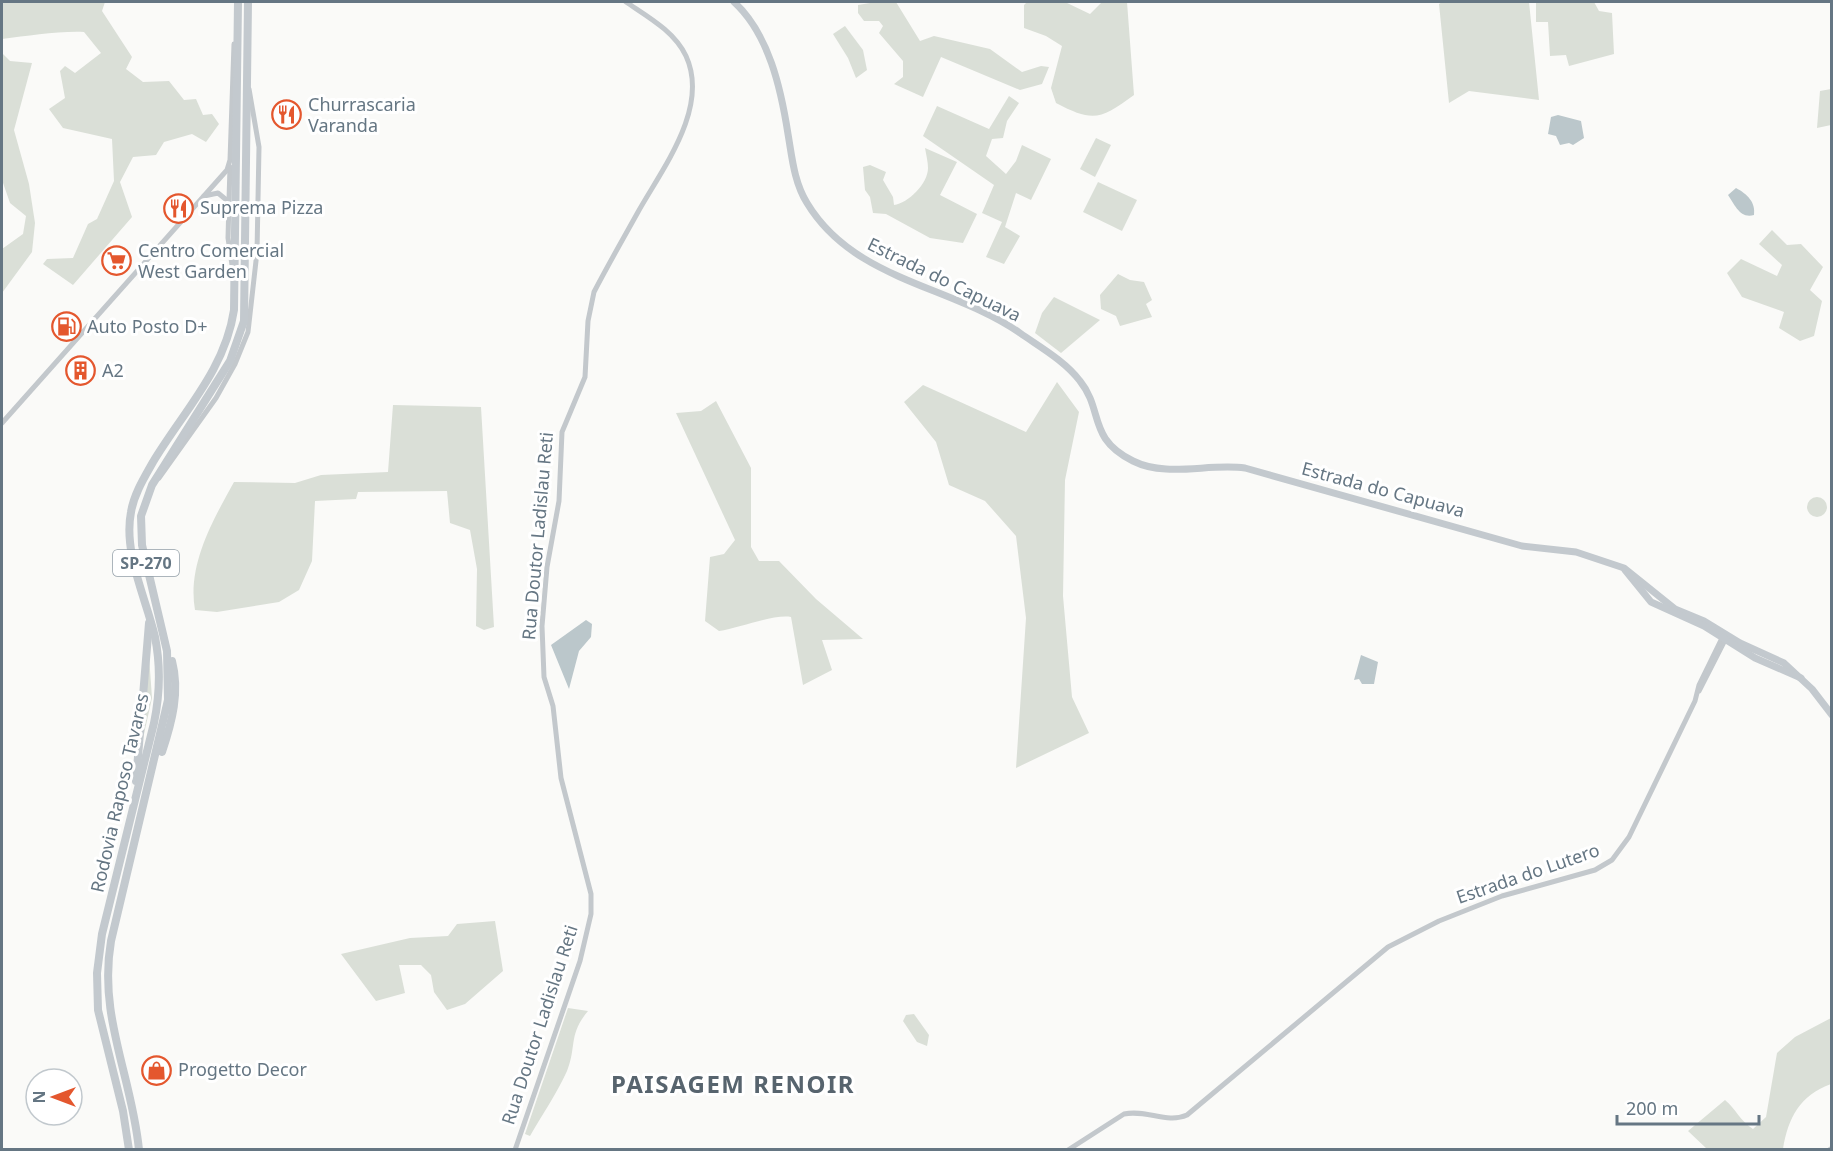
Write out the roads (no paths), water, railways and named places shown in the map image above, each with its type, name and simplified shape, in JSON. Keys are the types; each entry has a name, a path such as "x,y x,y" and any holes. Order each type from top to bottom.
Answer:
{"highway":[{"name":"Rodovia Raposo Tavares","path":"129,1149 121,1102 99,1018 96,994 102,934 160,687 158,654 132,550 129,529 134,501 161,450 222,355 231,328 234,280 238,2"},
{"name":"SP-270","path":"152,485 230,361 240,336 245,306 248,2"},
{"name":"Rodovia Raposo Tavares","path":"139,1149 130,1096 110,1016 107,978 111,941 150,784 167,737 175,704 175,675 141,531 141,516 152,485"},
{"path":"133,806 141,690 150,619"}],"main road":[{"name":"Estrada do Capuava","path":"734,2 753,26 775,74 784,104 795,176 807,204 819,219 841,244 857,256 939,295 997,319 1065,365 1085,388 1102,436 1120,453 1143,466 1155,469 1212,466 1245,468 1522,546 1576,552 1624,568 1675,609 1780,661 1801,678 1832,716"},
{"path":"1624,568 1647,599 1776,669 1801,678"},
{"path":"1647,599 1648,594 1653,592"},
{"path":"1776,669 1780,661"}],"street":[{"name":"Rua Doutor Ladislau Reti","path":"515,1149 580,961 591,908 591,894 561,778 553,706 544,677 542,658 547,567 559,501 562,432 585,377 588,321 594,292 681,135 692,91 691,70 678,43 650,16 626,2"},
{"path":"234,280 229,247 229,202 233,60 238,17"},
{"path":"152,485 169,467 216,398 235,364 248,332 257,252 259,147 247,77"},
{"path":"2,423 227,170 230,160"},
{"path":"203,197 218,193 229,202"},
{"name":"Estrada do Lutero","path":"1068,1149 1124,1114 1135,1113 1175,1119 1187,1115 1262,1056 1343,982 1389,947 1439,921 1502,896 1595,870 1612,860 1629,837 1724,639"}],"place":[{"name":"Churrascaria Varanda","path":"287,115"},
{"name":"Suprema Pizza","path":"179,208"},
{"name":"Centro Comercial West Garden","path":"117,261"},
{"name":"Auto Posto D+","path":"66,327"},
{"name":"A2","path":"81,371"},
{"name":"Progetto Decor","path":"157,1070"}],"district":[{"name":"PAISAGEM RENOIR","path":"733,1085"}]}
